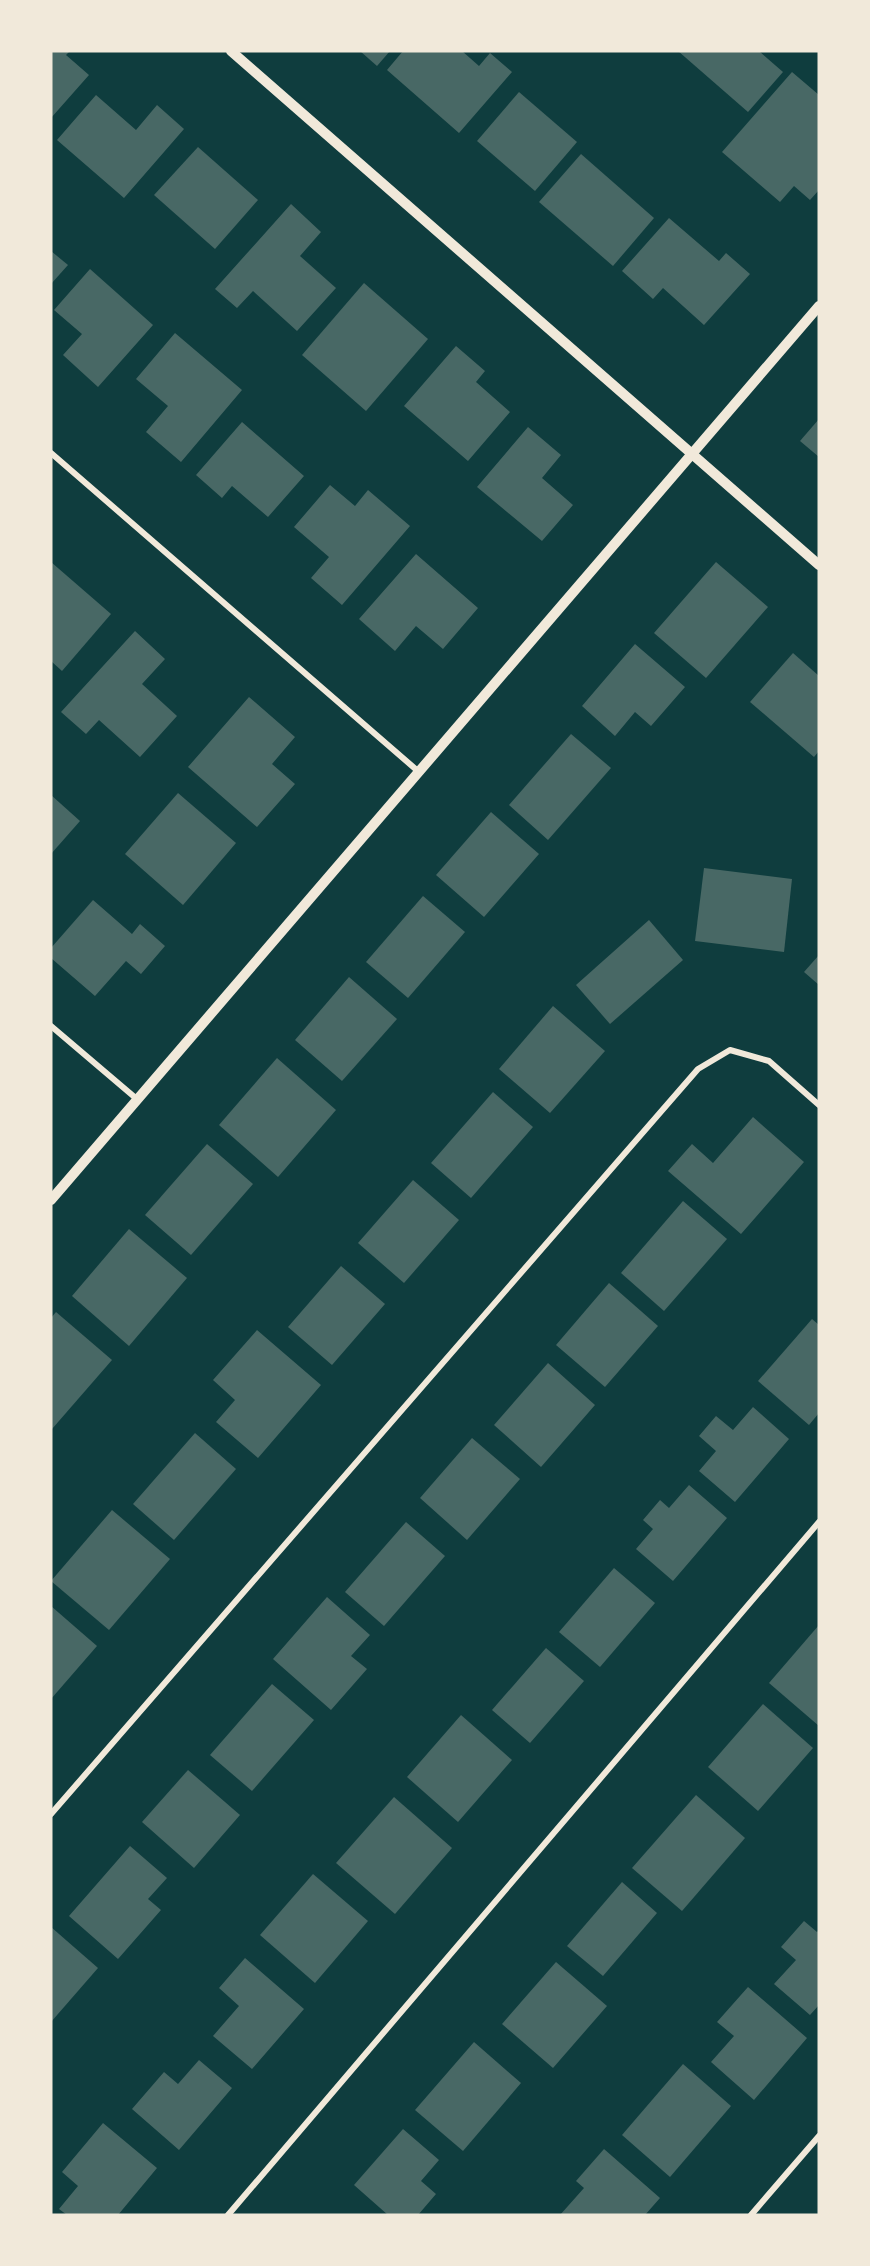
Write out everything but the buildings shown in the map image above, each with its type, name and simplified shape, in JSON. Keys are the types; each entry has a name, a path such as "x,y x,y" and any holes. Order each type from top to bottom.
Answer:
{"street":[{"path":"231,51 819,565"},
{"path":"51,1200 819,306"},
{"path":"51,453 419,772"},
{"path":"51,1026 138,1100"},
{"path":"51,1814 698,1069 730,1050 769,1061 819,1105"},
{"path":"228,2215 819,1522"},
{"path":"751,2215 819,2136"}]}
